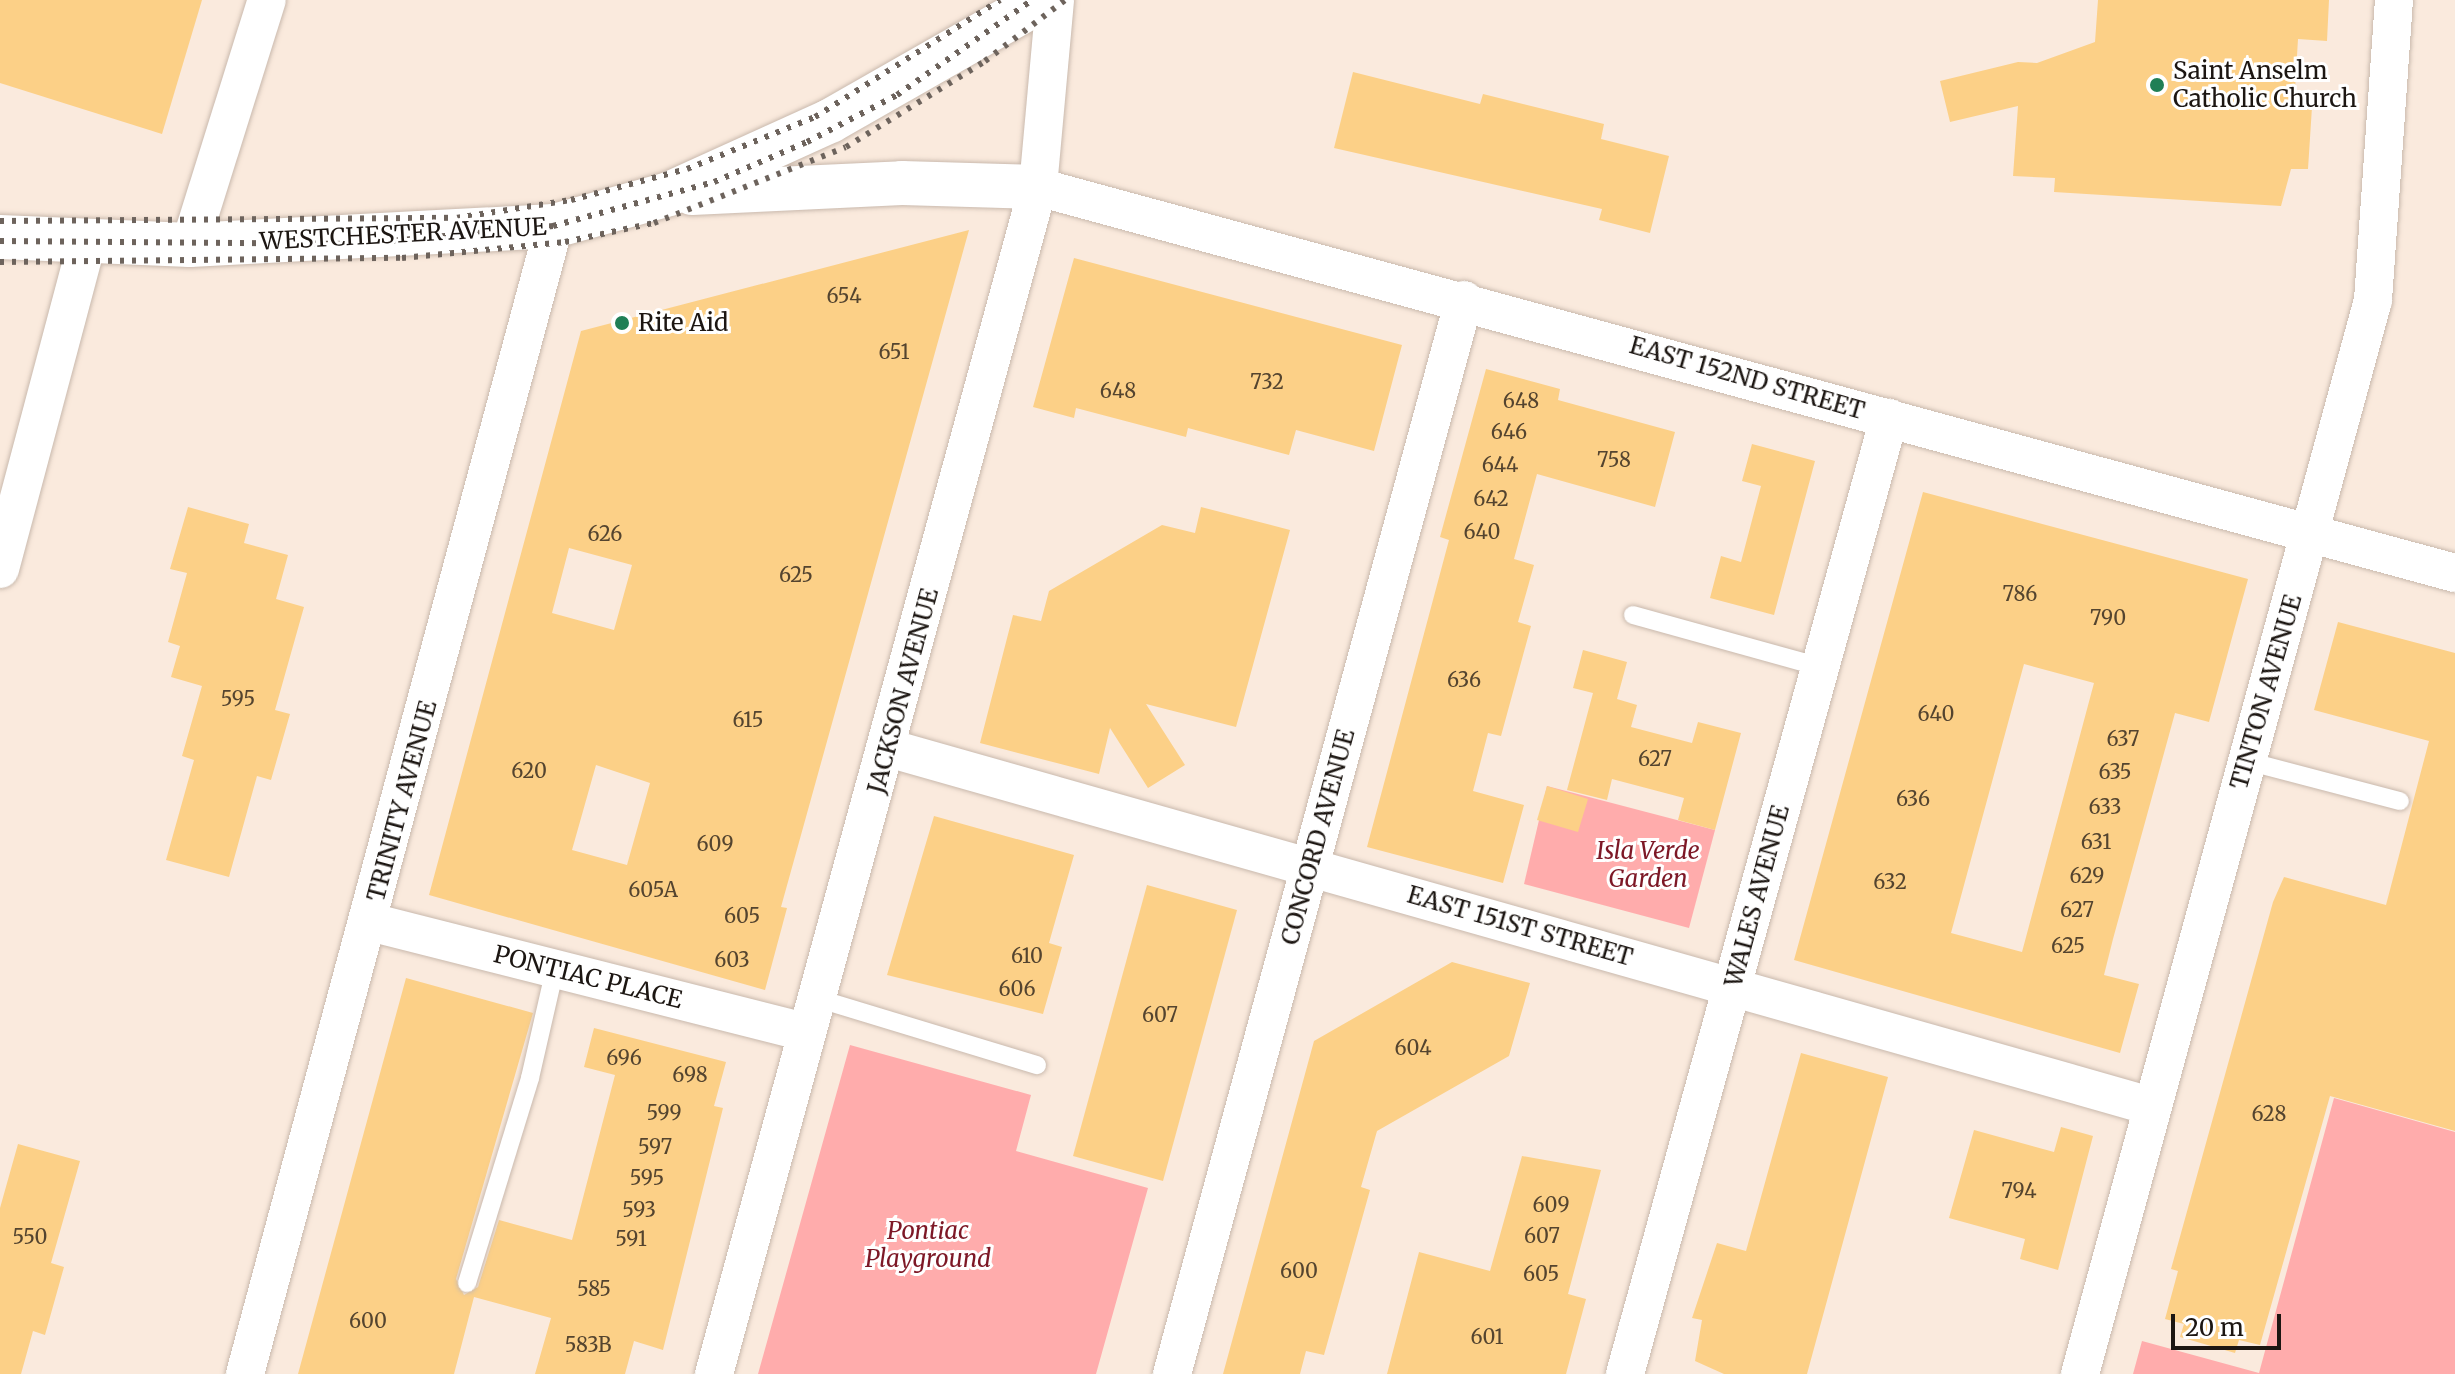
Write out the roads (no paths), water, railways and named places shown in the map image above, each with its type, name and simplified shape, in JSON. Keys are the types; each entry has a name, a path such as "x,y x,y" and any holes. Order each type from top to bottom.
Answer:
{"main road":[{"name":"WESTCHESTER AVENUE","path":"0,237 190,245 554,226 669,194 830,121 1042,0"},
{"path":"669,194 902,183 1038,187"}],"street":[{"path":"190,245 267,0"},
{"name":"JACKSON AVENUE","path":"714,1374 811,1015 888,748 1038,187 1055,0"},
{"name":"TINTON AVENUE","path":"2080,1374 2373,300 2394,0"},
{"name":"EAST 152ND STREET","path":"1038,187 1464,300 2455,573"},
{"name":"TRINITY AVENUE","path":"245,1374 370,922 554,226"},
{"path":"0,569 87,241"},
{"name":"CONCORD AVENUE","path":"1172,1374 1464,300"},
{"name":"WALES AVENUE","path":"1625,1374 1889,418"},
{"name":"EAST 151ST STREET","path":"888,748 2151,1106"},
{"name":"PONTIAC PLACE","path":"370,922 555,969 811,1015"}],"lane":[{"path":"1633,615 1820,667"},
{"path":"2247,761 2400,801"},
{"path":"467,1283 530,1078 555,969"},
{"path":"811,1015 1037,1065"}],"railway":[{"path":"0,221 456,218 571,200 687,169 815,117 1000,0"},
{"path":"0,241 358,244 553,226 714,182 807,142 897,95 1032,0"},
{"path":"0,262 402,258 565,242 654,223 846,147 985,61 1065,0"}],"place":[{"name":"Saint Anselm Catholic Church","path":"2157,85"},
{"name":"Rite Aid","path":"622,323"}],"park label":[{"name":"Isla Verde Garden","path":"1648,865"},
{"name":"Pontiac Playground","path":"928,1245"}]}
